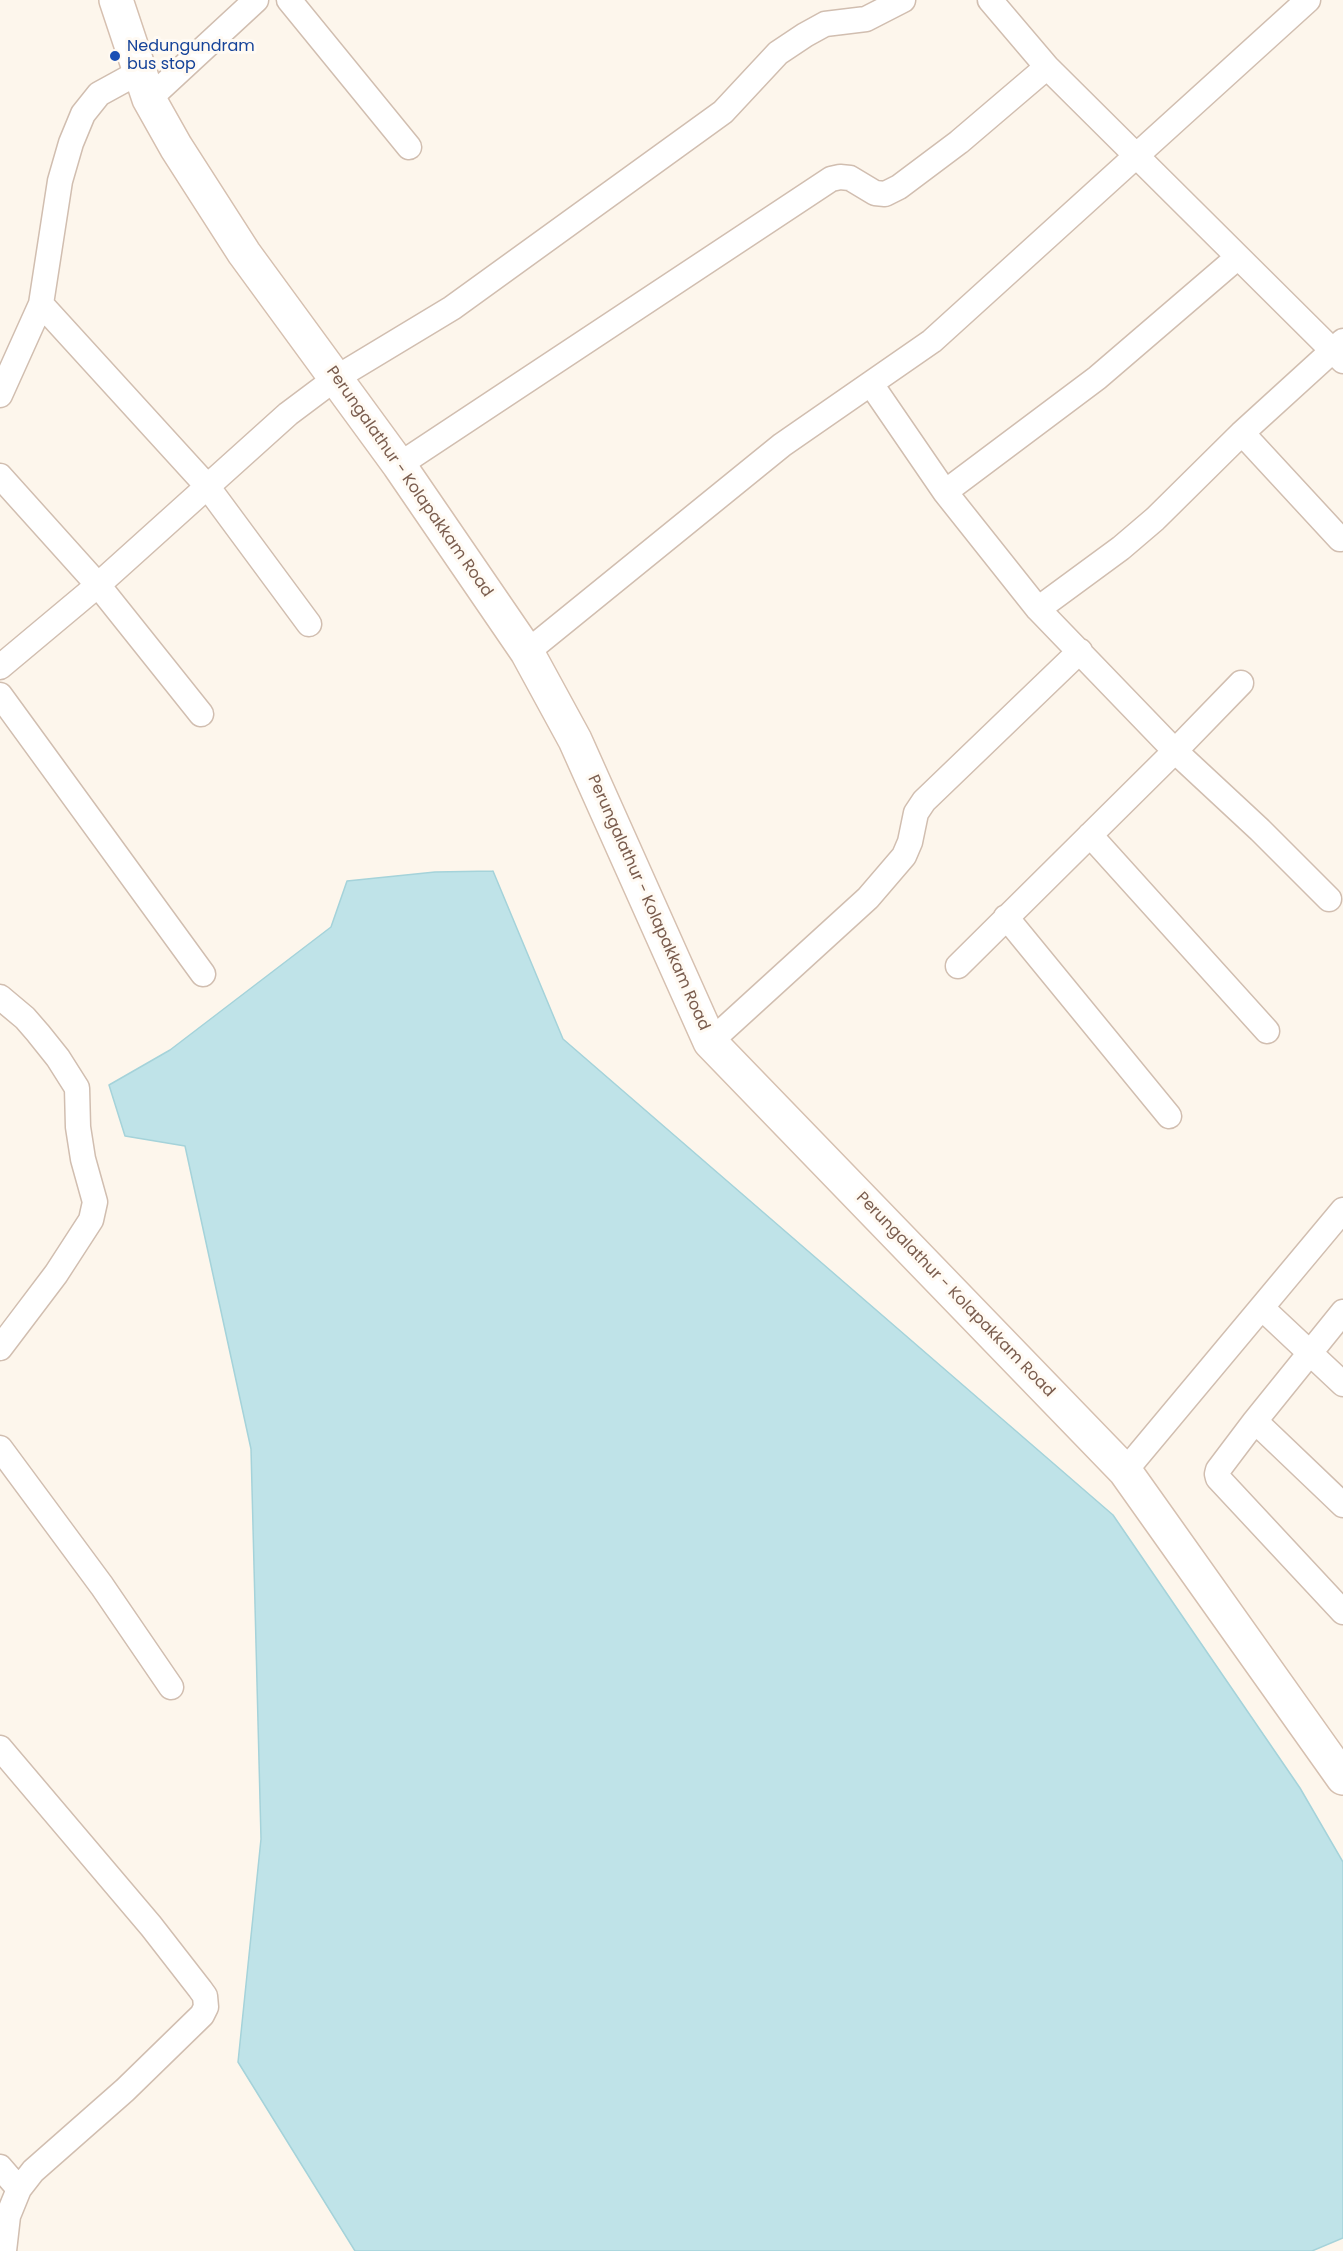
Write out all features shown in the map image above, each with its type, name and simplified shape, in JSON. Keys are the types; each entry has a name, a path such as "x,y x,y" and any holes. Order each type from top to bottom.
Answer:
{"main road":[{"name":"Perungalathur - Kolapakkam Road","path":"116,0 145,85 176,147 244,253 399,465 527,652 575,740 710,1042 1125,1471 1343,1778"}],"street":[{"path":"0,394 41,304 60,182 71,143 83,114 99,94 145,85 256,0"},
{"path":"289,0 409,147"},
{"path":"0,667 98,585 288,414 336,378 452,308 723,112 778,53 805,35 825,24 866,18 903,0"},
{"path":"990,0 1047,67 1238,256 1340,351 1242,433 1155,519 1121,548 1038,609"},
{"path":"527,652 782,445 932,341 1308,0"},
{"path":"399,465 831,179 850,178 875,194 885,194 899,187 959,142 1047,67"},
{"path":"945,492 1097,378 1238,256"},
{"path":"41,304 207,486 309,624"},
{"path":"871,384 945,492 1038,609 1175,751 1260,830 1329,899"},
{"path":"1242,433 1340,539"},
{"path":"0,476 98,585 201,714"},
{"path":"710,1042 868,898 904,856 916,813 924,801 1080,651"},
{"path":"958,966 1175,751 1240,683"},
{"path":"0,695 203,974"},
{"path":"1089,835 1267,1031"},
{"path":"1006,917 1169,1116"},
{"path":"0,997 25,1018 58,1058 78,1088 78,1126 83,1159 94,1202 91,1220 56,1274 0,1348"},
{"path":"1125,1471 1343,1210"},
{"path":"1262,1308 1343,1384"},
{"path":"1343,1312 1254,1421 1218,1470 1218,1478 1343,1612"},
{"path":"1254,1421 1343,1505"},
{"path":"0,1448 102,1586 171,1687"},
{"path":"3,1757 151,1926 205,1996 206,2007 202,2015 124,2090 33,2171 19,2190 8,2216 4,2251"},
{"path":"0,2167 19,2190"}],"water":[{"path":"493,871 563,1039 1113,1515 1300,1788 1343,1862 1343,2238 1312,2251 355,2251 238,2062 261,1839 251,1449 185,1146 125,1136 109,1085 170,1050 331,927 347,881 435,872"}],"place":[{"name":"Nedungundram bus stop","path":"115,56"}]}
